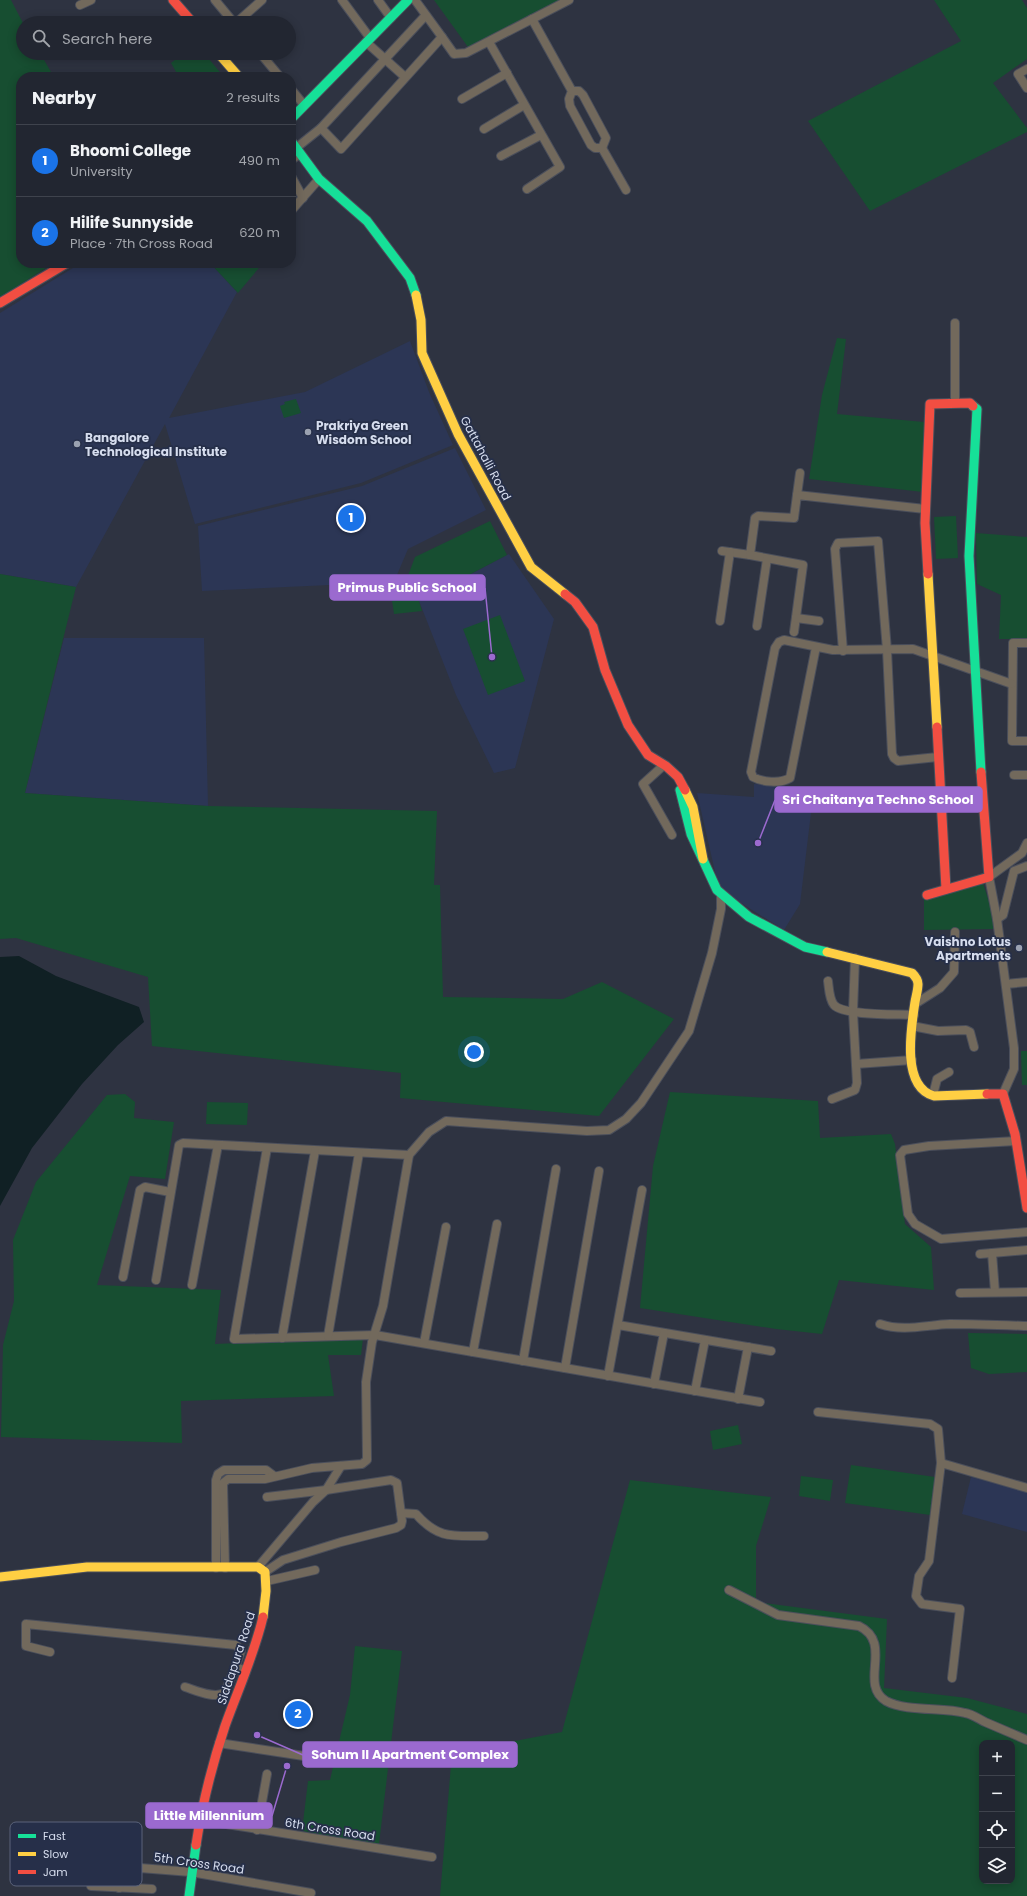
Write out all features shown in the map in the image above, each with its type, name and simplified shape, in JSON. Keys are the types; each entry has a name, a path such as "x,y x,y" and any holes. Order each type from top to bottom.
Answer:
{"street":[{"path":"80,5 91,0"},
{"path":"173,0 187,16"},
{"path":"215,0 229,16"},
{"path":"342,0 368,40 385,59 405,77"},
{"path":"378,0 391,18"},
{"path":"296,114 408,0"},
{"path":"415,0 454,54 458,55 466,53 489,42 569,0"},
{"path":"242,16 257,2"},
{"path":"296,147 321,128 426,15"},
{"path":"532,19 572,91 569,99 570,106 591,145 595,148 602,148"},
{"path":"321,128 341,149 442,38"},
{"path":"489,42 541,136 560,167 527,189"},
{"path":"224,60 235,72"},
{"path":"266,60 276,72"},
{"path":"1027,69 1018,74 1027,88"},
{"path":"462,99 507,73"},
{"path":"572,91 579,91 583,95 606,138 602,148"},
{"path":"296,95 304,105"},
{"path":"484,129 524,105"},
{"path":"501,156 541,136"},
{"name":"Gattahalli Road","path":"296,147 319,179 367,221 410,278 418,302 422,353 458,434 531,567 575,602 593,627 605,670 628,725 648,755 664,765 678,777 691,834 716,890 749,917 788,939 824,953 854,958 911,972 915,975 918,984 915,1004"},
{"path":"602,148 626,190"},
{"path":"296,206 319,179"},
{"path":"296,185 303,198"},
{"path":"0,303 59,268"},
{"path":"955,323 955,403"},
{"path":"946,889 925,509 929,408 930,404 934,403 970,404 977,409 969,556 975,671 989,877 997,919 1014,1048 1014,1068 1003,1094 1016,1141 1027,1208"},
{"path":"750,556 755,518 758,516 794,518 800,473"},
{"path":"797,496 925,509"},
{"path":"843,651 835,550 838,543 872,540 878,541 880,546 894,758 898,761 938,757"},
{"path":"720,621 726,551 803,565 794,632"},
{"path":"757,626 767,559"},
{"path":"796,618 819,621"},
{"path":"816,647 790,778 786,781 760,781 752,777 751,772 775,648 779,642 784,640 843,651 913,649 1012,684"},
{"path":"1027,643 1012,643 1012,741 1027,741"},
{"path":"664,765 642,784 672,835"},
{"path":"1014,775 1027,775"},
{"path":"927,895 989,877 1022,853 1027,843"},
{"path":"997,919 1003,915 1014,870 1027,866"},
{"path":"220,1568 223,1483 228,1479 265,1479 312,1468 362,1464 367,1460 366,1382 375,1335 383,1306 409,1155 429,1132 446,1121 587,1131 609,1130 626,1119 641,1103 689,1031 712,953 720,909 721,894"},
{"path":"955,932 954,972 940,988 915,1004 912,1026 912,1060 914,1077 920,1089 933,1095 1003,1094"},
{"path":"832,1099 855,1090 857,1083 853,1012 854,958"},
{"path":"828,981 834,1005 846,1011 914,1015"},
{"path":"1006,984 1027,982"},
{"path":"912,1026 938,1031 966,1030 970,1032 974,1047"},
{"path":"856,1064 912,1060"},
{"path":"933,1095 937,1078 949,1072"},
{"path":"1016,1141 930,1146 904,1150 900,1155 908,1214 915,1224 929,1234 947,1240 1027,1232"},
{"path":"156,1280 179,1145 183,1143 409,1155"},
{"path":"192,1285 218,1145"},
{"path":"267,1148 233,1338 236,1340 375,1335 760,1402"},
{"path":"282,1338 315,1151"},
{"path":"328,1336 359,1153"},
{"path":"523,1361 556,1168"},
{"path":"565,1368 599,1171"},
{"path":"123,1278 140,1190 145,1187 170,1192"},
{"path":"608,1376 642,1190"},
{"path":"473,1352 497,1224"},
{"path":"424,1343 446,1227"},
{"path":"980,1254 1027,1250"},
{"path":"992,1253 995,1292"},
{"path":"960,1293 1027,1292"},
{"path":"618,1324 772,1351"},
{"path":"880,1324 901,1329 950,1324 1027,1326"},
{"path":"654,1384 664,1333"},
{"path":"695,1391 705,1340"},
{"path":"738,1399 748,1347"},
{"path":"818,1412 930,1424 938,1429 941,1464 929,1561 919,1576 916,1596 922,1604 960,1609 952,1678"},
{"path":"941,1464 1027,1488"},
{"path":"263,1573 314,1502 326,1490 341,1466"},
{"path":"263,1573 283,1560 341,1542 396,1528 401,1525 397,1483 391,1480 267,1497"},
{"path":"401,1513 416,1514 427,1527 440,1534 456,1536 484,1536"},
{"path":"0,1577 87,1567 220,1568 263,1573 315,1570"},
{"name":"Siddapura Road","path":"189,1896 191,1872 201,1820 219,1743 261,1625 263,1573"},
{"path":"729,1590 778,1615 859,1626 867,1631 874,1639 876,1646 876,1685 879,1693 887,1701 911,1707 965,1713 1027,1740"},
{"path":"50,1652 26,1646 26,1624 236,1645 241,1651 225,1692 222,1695 214,1695 185,1687"},
{"path":"235,1668 246,1670"},
{"path":"219,1743 343,1762"},
{"path":"257,1830 267,1774"},
{"name":"6th Cross Road","path":"201,1820 257,1830 432,1856"},
{"name":"5th Cross Road","path":"142,1867 191,1872 312,1893"},
{"path":"91,1886 152,1889"}],"shaded area":[{"name":"Bangalore Technological Institute","path":"73,268 215,268 237,292 169,418 305,392 410,341 429,392 453,445 361,483 195,524 165,424 76,587 0,574 0,313"},
{"path":"455,448 486,510 408,549 394,582 202,591 198,526 362,486"},
{"path":"509,554 554,619 515,768 494,773 456,695 419,601"},
{"path":"64,638 204,638 208,806 25,793"},
{"path":"754,784 814,788 800,904 784,930 719,889 697,793 754,797"},
{"path":"19,956 56,976 139,1007 144,1022 118,1045 82,1084 32,1148 0,1206 0,957"},
{"path":"971,1477 1027,1492 1027,1532 962,1514"}],"green space":[{"path":"0,0 11,0 19,16 16,16 16,60 44,60 51,72 16,72 16,268 46,268 0,297"},
{"path":"434,0 560,0 468,47"},
{"path":"934,0 1022,0 1027,8 1027,59 993,83 1027,128 1027,132 870,211 808,121 961,41"},
{"path":"175,60 210,60 220,72 176,72 171,63"},
{"path":"215,268 259,268 238,293"},
{"path":"837,338 846,339 837,414 924,422 923,492 809,479 822,395"},
{"path":"296,399 301,413 284,418 280,406 285,404 284,402"},
{"path":"956,516 958,558 936,559 934,517"},
{"path":"490,521 507,555 419,601 422,611 394,614 391,594 404,586 415,557"},
{"path":"976,533 1027,537 1027,639 999,639 1001,595 977,584"},
{"path":"0,574 76,587 25,793 208,806 437,811 434,885 440,885 443,997 563,999 602,982 674,1019 599,1116 400,1098 401,1073 152,1046 148,977 16,938 0,939"},
{"path":"500,615 525,681 488,695 463,629"},
{"path":"983,883 996,924 995,929 924,930 924,899"},
{"path":"1021,1051 1027,1051 1027,1085 1022,1085"},
{"path":"670,1092 818,1101 820,1138 891,1134 895,1144 905,1224 931,1247 934,1290 839,1280 822,1334 776,1329 640,1308 653,1166"},
{"path":"125,1094 135,1102 134,1118 174,1122 165,1179 130,1176 97,1285 221,1290 215,1344 363,1338 361,1355 328,1355 334,1396 181,1401 182,1443 1,1437 3,1345 14,1301 13,1240 36,1182 107,1095"},
{"path":"207,1102 248,1103 247,1125 206,1124"},
{"path":"968,1333 1027,1334 1027,1372 989,1374 971,1368"},
{"path":"738,1425 742,1444 713,1450 710,1431"},
{"path":"851,1465 935,1477 930,1515 845,1503"},
{"path":"801,1476 833,1480 830,1501 799,1496"},
{"path":"630,1480 771,1497 756,1546 756,1602 887,1619 884,1688 967,1698 1027,1714 1027,1896 440,1896 452,1753 562,1732"},
{"path":"355,1646 402,1651 379,1844 302,1831 308,1781 330,1780 350,1695"}],"traffic: fast":[{"path":"296,114 408,0"},
{"path":"296,148 319,179 367,221 410,278 416,295"},
{"path":"973,406 977,409 969,556 981,772"},
{"path":"680,790 691,834 717,890 749,917 805,947 827,952"},
{"path":"189,1896 196,1845"}],"traffic: slow":[{"path":"224,60 235,72"},
{"path":"416,295 421,320 422,353 458,434 531,567 565,594"},
{"path":"928,574 937,727"},
{"path":"685,790 693,807 703,859"},
{"path":"827,952 912,973 917,979 918,984 913,1013 911,1041 912,1069 917,1081 924,1090 934,1096 987,1094"},
{"path":"0,1577 87,1567 258,1567 265,1572 266,1591 263,1617"}],"traffic: jam":[{"path":"173,0 187,16"},
{"path":"0,303 59,268"},
{"path":"928,574 925,523 930,404 970,403 973,406"},
{"path":"565,594 575,602 593,627 605,670 628,725 648,755 666,766 678,777 685,790"},
{"path":"937,727 946,889"},
{"path":"927,895 989,877 981,772"},
{"path":"987,1094 1003,1094 1015,1134 1027,1208"},
{"path":"196,1845 204,1800 216,1755 250,1659 263,1617"}],"place":[{"name":"Prakriya Green Wisdom School","path":"308,432"},
{"name":"Bangalore Technological Institute","path":"77,444"},
{"name":"Bhoomi College","path":"351,518"},
{"name":"Primus Public School","path":"492,657"},
{"name":"Sri Chaitanya Techno School","path":"758,843"},
{"name":"Vaishno Lotus Apartments","path":"1019,948"},
{"name":"Hilife Sunnyside","path":"298,1714"},
{"name":"Sohum II Apartment Complex","path":"257,1735"},
{"name":"Little Millennium","path":"287,1766"}]}
